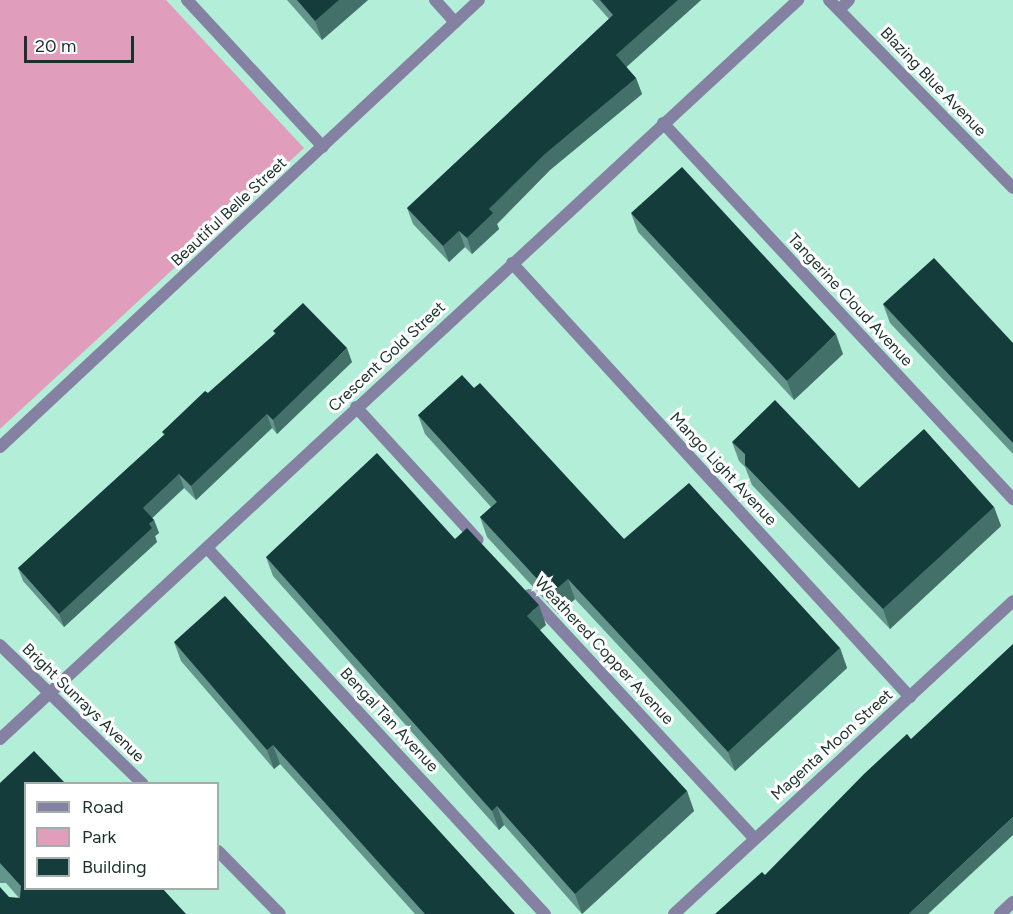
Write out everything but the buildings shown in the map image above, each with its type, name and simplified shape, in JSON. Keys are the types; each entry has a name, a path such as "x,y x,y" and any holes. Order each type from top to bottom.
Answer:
{"street":[{"path":"187,0 323,147"},
{"path":"435,0 456,22"},
{"name":"Beautiful Belle Street","path":"0,447 479,0"},
{"name":"Crescent Gold Street","path":"0,739 208,549 356,407 798,0"},
{"name":"Blazing Blue Avenue","path":"829,0 1013,188"},
{"path":"839,10 849,0"},
{"name":"Tangerine Cloud Avenue","path":"663,123 1013,499"},
{"name":"Mango Light Avenue","path":"512,263 910,697"},
{"path":"356,407 486,548"},
{"name":"Bengal Tan Avenue","path":"208,549 545,914"},
{"name":"Weathered Copper Avenue","path":"518,583 754,838"},
{"name":"Magenta Moon Street","path":"674,914 1013,601"},
{"name":"Bright Sunrays Avenue","path":"0,645 48,694 142,782"},
{"path":"219,852 280,914"},
{"path":"1000,914 1013,902"}],"green space":[{"path":"0,0 166,0 304,148 0,429"}]}
